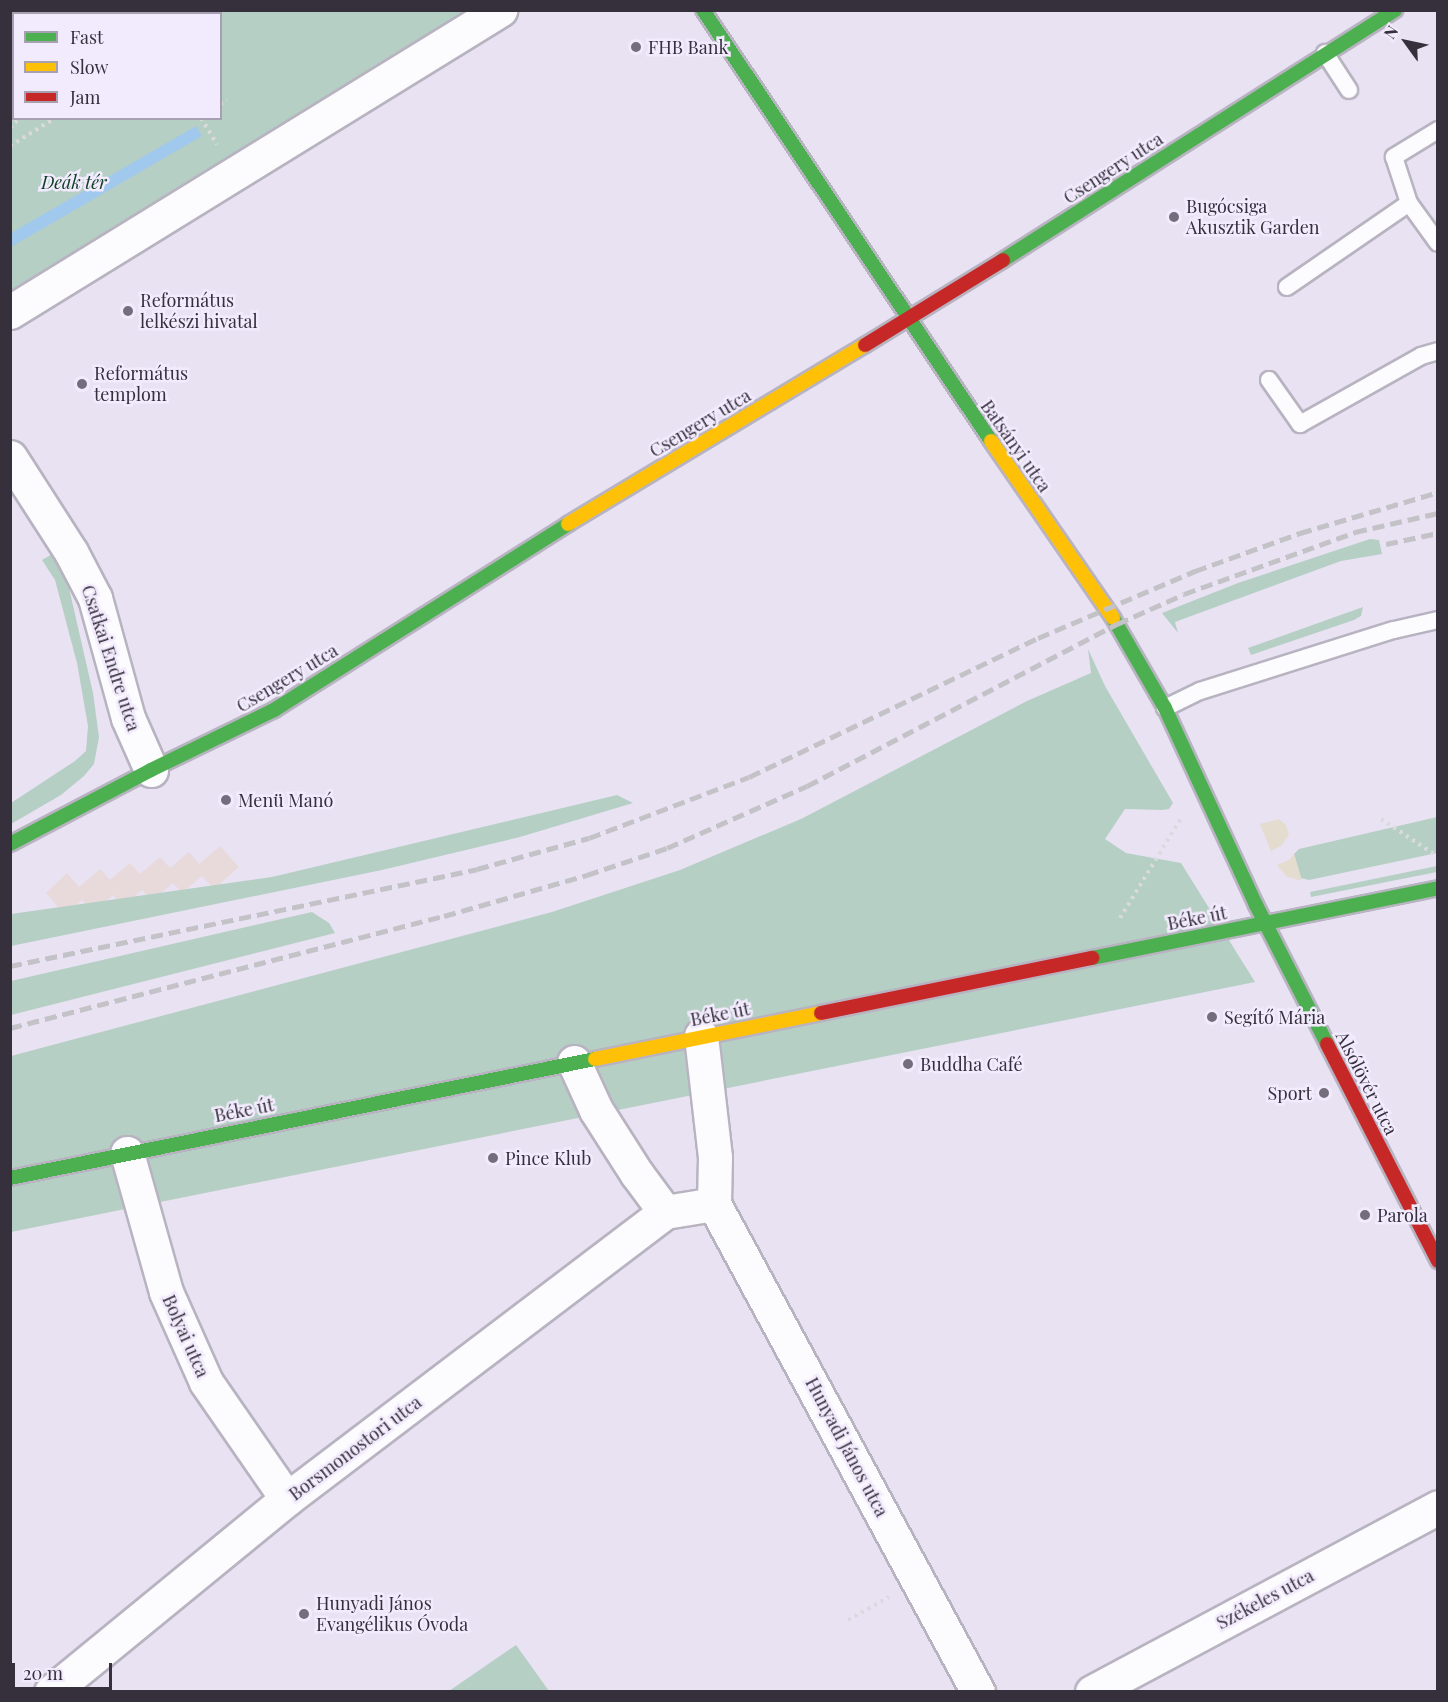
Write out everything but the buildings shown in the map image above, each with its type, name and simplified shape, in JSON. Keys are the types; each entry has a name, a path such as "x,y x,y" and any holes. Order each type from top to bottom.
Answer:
{"street":[{"path":"10,312 500,10"},
{"name":"Batsányi utca","path":"702,10 907,319 1106,608 1165,708 1265,922"},
{"name":"Csengery utca","path":"10,844 151,770 274,710 637,481 907,319 1395,10"},
{"name":"Csatkai Endre utca","path":"10,457 71,552 95,598 129,718 151,770"},
{"name":"Béke út","path":"10,1178 1437,888"},
{"name":"Alsólövér utca","path":"1265,922 1437,1261"},
{"name":"Hunyadi János utca","path":"701,1036 715,1157 714,1204 978,1692"},
{"path":"574,1062 596,1110 637,1174 665,1212 714,1204"},
{"name":"Bolyai utca","path":"127,1153 166,1292 206,1382 287,1499"},
{"name":"Borsmonostori utca","path":"51,1692 287,1499 665,1212"},
{"name":"Székeles utca","path":"1092,1692 1437,1507"}],"lane":[{"path":"1325,53 1349,90"},
{"path":"1437,130 1390,152 1409,203 1437,243"},
{"path":"1287,287 1409,203"},
{"path":"1269,380 1300,424 1421,356 1437,351"},
{"path":"1165,708 1200,691 1394,630 1437,620"}],"path":[{"path":"222,103 227,100"},
{"path":"10,146 52,120"},
{"path":"202,120 217,145"},
{"path":"1119,920 1187,809"},
{"path":"1381,819 1437,855"},
{"path":"848,1620 890,1597"}],"shaded area":[{"path":"220,846 239,867 214,889 202,876 182,893 173,883 152,901 142,890 123,906 113,895 93,912 82,900 65,915 46,893 67,873 79,887 100,869 110,880 130,863 140,874 160,857 170,868 189,852 199,864"}],"green space":[{"name":"Deák tér","path":"150,10 479,11 11,294 12,94 12,120 222,120 222,12 147,12"},
{"path":"1370,539 1379,540 1382,554 1341,561 1175,622 1178,633 1162,613 1238,583"},
{"path":"54,553 69,588 93,693 99,737 94,764 84,776 61,795 11,824 11,803 75,761 86,751 88,726 77,663 55,580 42,560"},
{"path":"1363,607 1361,616 1354,620 1251,655 1248,648"},
{"path":"1088,649 1105,686 1173,803 1169,809 1162,810 1125,809 1105,839 1126,853 1181,863 1255,982 11,1232 11,1056 552,912 680,870 801,819 1027,701 1091,673"},
{"path":"617,795 633,803 520,837 382,870 11,946 11,914 272,877"},
{"path":"1437,817 1437,853 1309,880 1301,878 1294,854 1299,849"},
{"path":"1437,866 1437,872 1311,897 1310,892"},
{"path":"312,912 329,923 335,933 11,1015 11,981"},
{"path":"516,1645 549,1691 449,1691"}],"sand":[{"path":"1279,819 1286,825 1289,835 1281,846 1271,851 1273,857 1260,824"},
{"path":"1294,854 1303,881 1287,877 1277,865 1289,860"}],"water":[{"path":"196,126 202,136 11,247 11,233"}],"railway":[{"path":"10,966 477,869 589,838 749,777 1038,638 1195,571 1300,533 1438,492"},
{"path":"10,1028 444,916 587,875 667,848 807,786 1117,624 1184,594 1355,532 1438,513"},
{"path":"1386,544 1438,533"}],"traffic: fast":[{"path":"703,10 991,441"},
{"path":"1003,260 1395,10"},
{"path":"10,844 151,770 274,710 568,524"},
{"path":"1113,618 1165,708 1256,905 1327,1044"},
{"path":"1092,958 1438,888"},
{"path":"10,1178 595,1059"}],"traffic: slow":[{"path":"568,524 865,345"},
{"path":"991,441 1113,618"},
{"path":"595,1059 821,1013"}],"traffic: jam":[{"path":"865,345 1003,260"},
{"path":"821,1013 1092,958"},
{"path":"1327,1044 1438,1261"}],"place":[{"name":"FHB Bank","path":"636,47"},
{"name":"Bugócsiga Akusztik Garden","path":"1174,217"},
{"name":"Református lelkészi hivatal","path":"128,311"},
{"name":"Református templom","path":"82,384"},
{"name":"Menü Manó","path":"226,800"},
{"name":"Segítő Mária","path":"1212,1017"},
{"name":"Buddha Café","path":"908,1064"},
{"name":"Sport","path":"1324,1093"},
{"name":"Pince Klub","path":"493,1158"},
{"name":"Parola","path":"1365,1215"},
{"name":"Hunyadi János Evangélikus Óvoda","path":"304,1614"}]}
